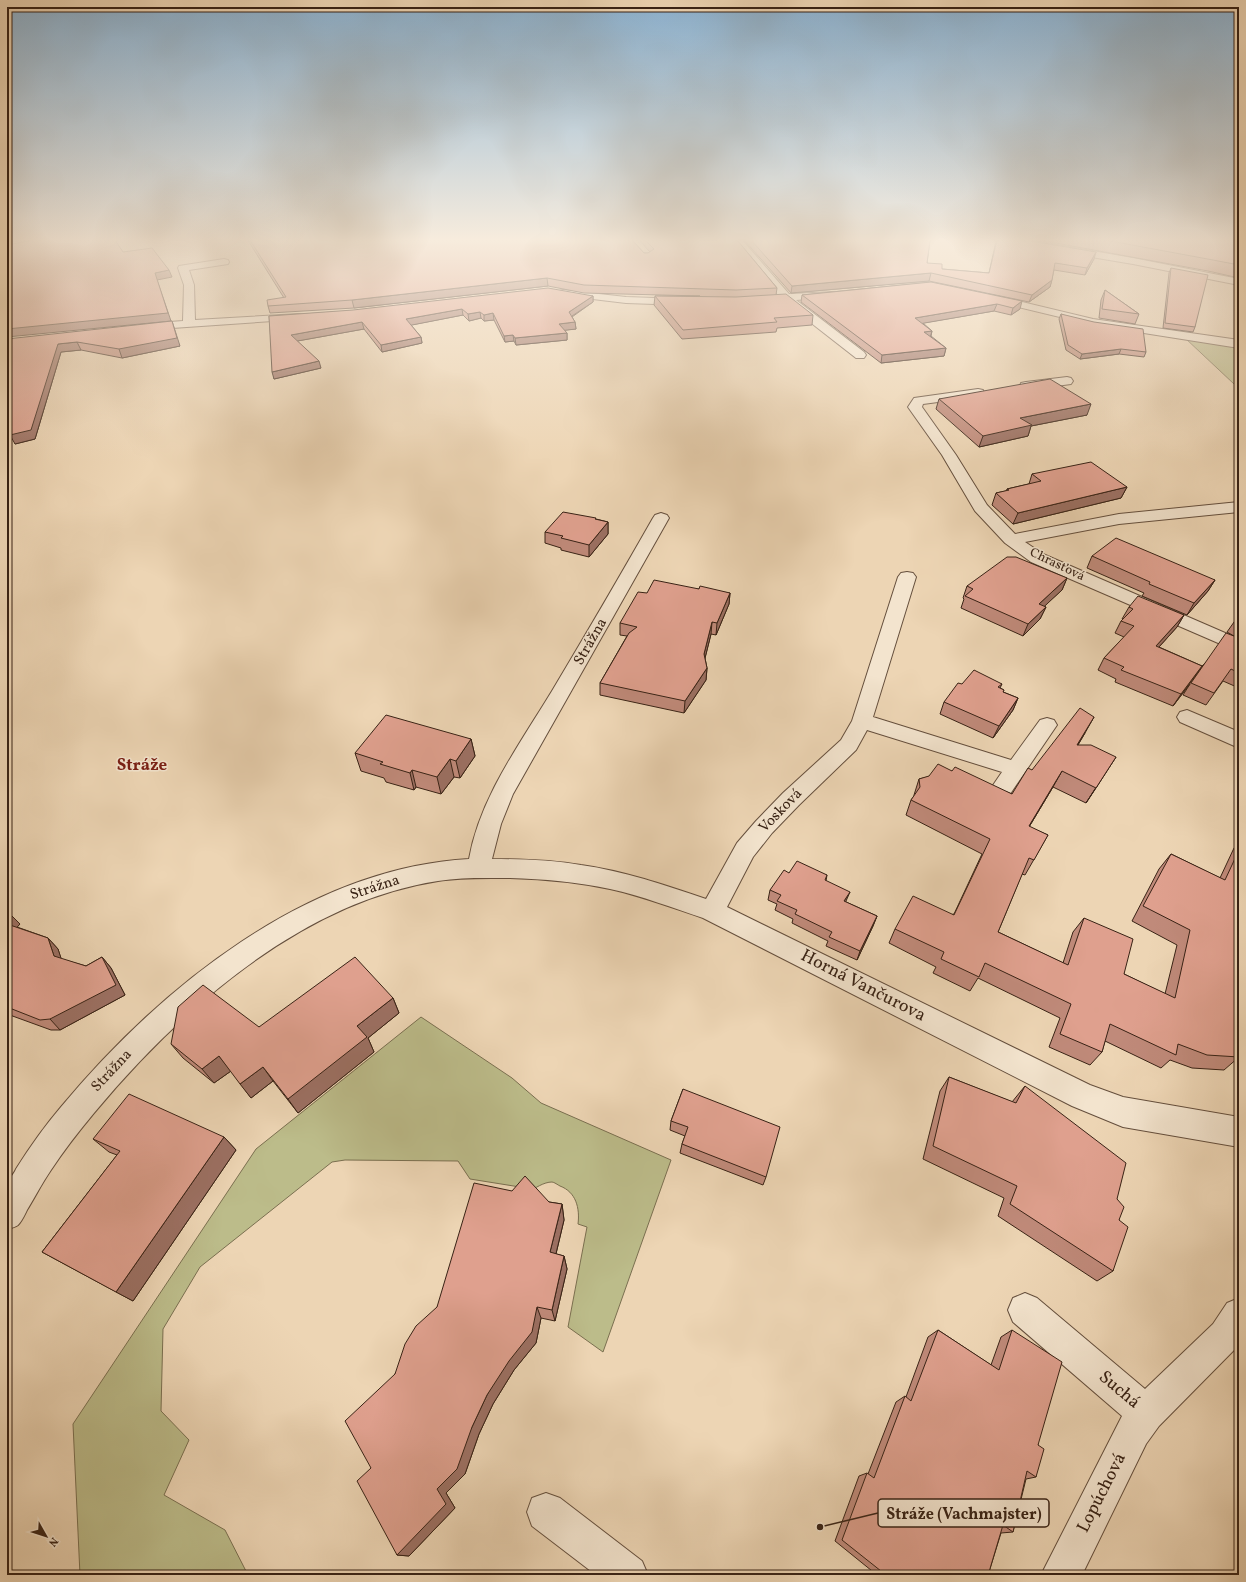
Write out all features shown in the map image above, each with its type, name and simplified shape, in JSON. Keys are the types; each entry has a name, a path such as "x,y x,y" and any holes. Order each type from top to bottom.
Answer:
{"street":[{"path":"189,314 189,324"},
{"path":"806,314 860,355"},
{"path":"1058,314 1093,322 1239,344"},
{"path":"131,329 307,316"},
{"path":"1014,388 1067,380"},
{"name":"Chrasťová","path":"990,391 919,401 915,407 948,455 981,508 1011,540 1037,558 1239,646"},
{"path":"1011,540 1119,519 1239,507"},
{"name":"Strážna","path":"7,1214 40,1159 74,1114 109,1073 131,1050 188,998 238,959 301,918 337,901 371,888 423,874 479,868 486,830 507,784 596,633 661,518"},
{"name":"Vosková","path":"712,911 745,850 764,827 791,799 849,745 862,721 907,577"},
{"path":"1187,717 1239,741"},
{"path":"862,721 1016,769"},
{"path":"998,794 1047,725"},
{"name":"Horná Vančurova","path":"479,868 541,870 596,877 649,890 712,911 1082,1096 1123,1112 1135,1115 1239,1132"},
{"name":"Suchá","path":"1025,1310 1146,1413 1234,1333"},
{"name":"Lopúchová","path":"1061,1575 1133,1431 1146,1413"},
{"path":"546,1512 628,1575"}],"green space":[{"path":"1185,338 1239,343 1239,385 1234,384"},
{"path":"421,1017 512,1078 541,1103 671,1160 603,1352 568,1327 587,1227 578,1224 576,1201 570,1192 554,1182 546,1183 529,1192 526,1188 470,1179 458,1161 345,1160 332,1162 200,1267 163,1329 161,1411 189,1440 164,1495 225,1530 248,1575 80,1575 73,1424 256,1149"}],"building":[{"path":"7,314 160,314 7,329"},
{"path":"299,314 435,314 406,319 421,337 381,345 362,322 291,335 319,361 272,372 269,316"},
{"path":"493,314 570,314 575,322 559,324 567,333 515,338 513,335 504,336"},
{"path":"670,314 813,315 774,318 777,322 683,330"},
{"path":"827,314 939,314 915,318 932,331 924,332 946,348 882,355"},
{"path":"1061,314 1094,322 1143,329 1146,352 1121,349 1082,354 1068,345"},
{"path":"1166,314 1198,314 1195,327 1165,323"},
{"path":"172,321 177,338 119,349 77,342 58,344 31,430 10,435 7,419 7,339"},
{"path":"1050,379 1091,404 1020,418 1032,425 983,436 939,399"},
{"path":"1091,462 1127,487 1018,513 996,493 1041,481 1032,474"},
{"path":"563,512 596,518 595,519 608,522 589,545 561,538 563,536 545,532"},
{"path":"1116,538 1215,580 1194,603 1149,584 1150,582 1092,556"},
{"path":"1007,557 1016,557 1067,578 1039,604 1046,607 1028,624 965,596 973,589 967,586"},
{"path":"654,580 699,589 700,586 730,593 717,623 712,622 704,654 707,668 685,701 600,683 629,633 637,627 620,623 638,592 647,593"},
{"path":"1138,596 1184,615 1156,646 1202,666 1181,694 1121,670 1124,667 1104,658 1134,626 1121,621 1133,609 1129,607"},
{"path":"1239,615 1239,622 1235,620"},
{"path":"1226,633 1239,638 1239,673 1231,669 1214,693 1191,683"},
{"path":"974,670 1002,684 998,687 1004,690 1003,692 1018,698 999,726 944,702 958,683 962,684"},
{"path":"1080,708 1094,717 1077,745 1091,745 1116,757 1096,788 1062,771 1029,826 1048,835 1034,860 1029,858 998,932 1068,965 1084,918 1133,939 1124,974 1175,998 1190,930 1143,906 1171,854 1225,880 1239,850 1239,1057 1207,1055 1178,1044 1176,1055 1110,1024 1102,1052 1060,1034 1071,1004 985,963 979,977 941,959 944,952 895,929 913,896 954,915 990,839 911,800 920,787 919,779 929,776 938,764 952,771 955,767 1012,794 1028,768 1032,770"},
{"path":"386,715 471,739 456,761 450,759 437,777 412,770 410,773 380,764 383,762 355,753"},
{"path":"797,861 827,875 825,880 850,892 844,901 877,916 860,951 829,937 832,932 795,914 797,910 777,901 781,895 770,890 784,870 789,873"},
{"path":"7,924 48,938 54,956 86,966 102,957 116,985 50,1019 40,1020 7,1007"},
{"path":"355,957 393,998 357,1026 367,1037 288,1099 263,1067 240,1084 219,1056 202,1069 171,1044 178,1007 203,985 259,1027"},
{"path":"949,1077 1016,1103 1025,1086 1126,1163 1117,1199 1124,1207 1119,1220 1128,1227 1113,1271 1010,1204 1017,1186 933,1146"},
{"path":"683,1089 780,1127 766,1177 682,1144 688,1127 671,1121"},
{"path":"129,1094 224,1137 116,1292 42,1252 120,1151 93,1139"},
{"path":"525,1176 549,1202 562,1204 550,1252 564,1256 552,1310 537,1307 532,1332 509,1361 487,1395 472,1427 457,1469 437,1489 446,1504 397,1555 357,1481 371,1468 345,1421 395,1374 405,1344 416,1326 437,1307 474,1183 512,1191"},
{"path":"938,1330 999,1370 1012,1330 1062,1362 1038,1445 1044,1449 1036,1477 1027,1471 1013,1532 1003,1525 989,1572 992,1574 991,1575 886,1575 842,1540 867,1473 874,1478 905,1396 911,1401"},
{"path":"1163,1571 1169,1575 1162,1575"}],"place":[{"name":"Stráže (Vachmajster)","path":"820,1527"}],"district":[{"name":"Stráže","path":"142,765"}]}
